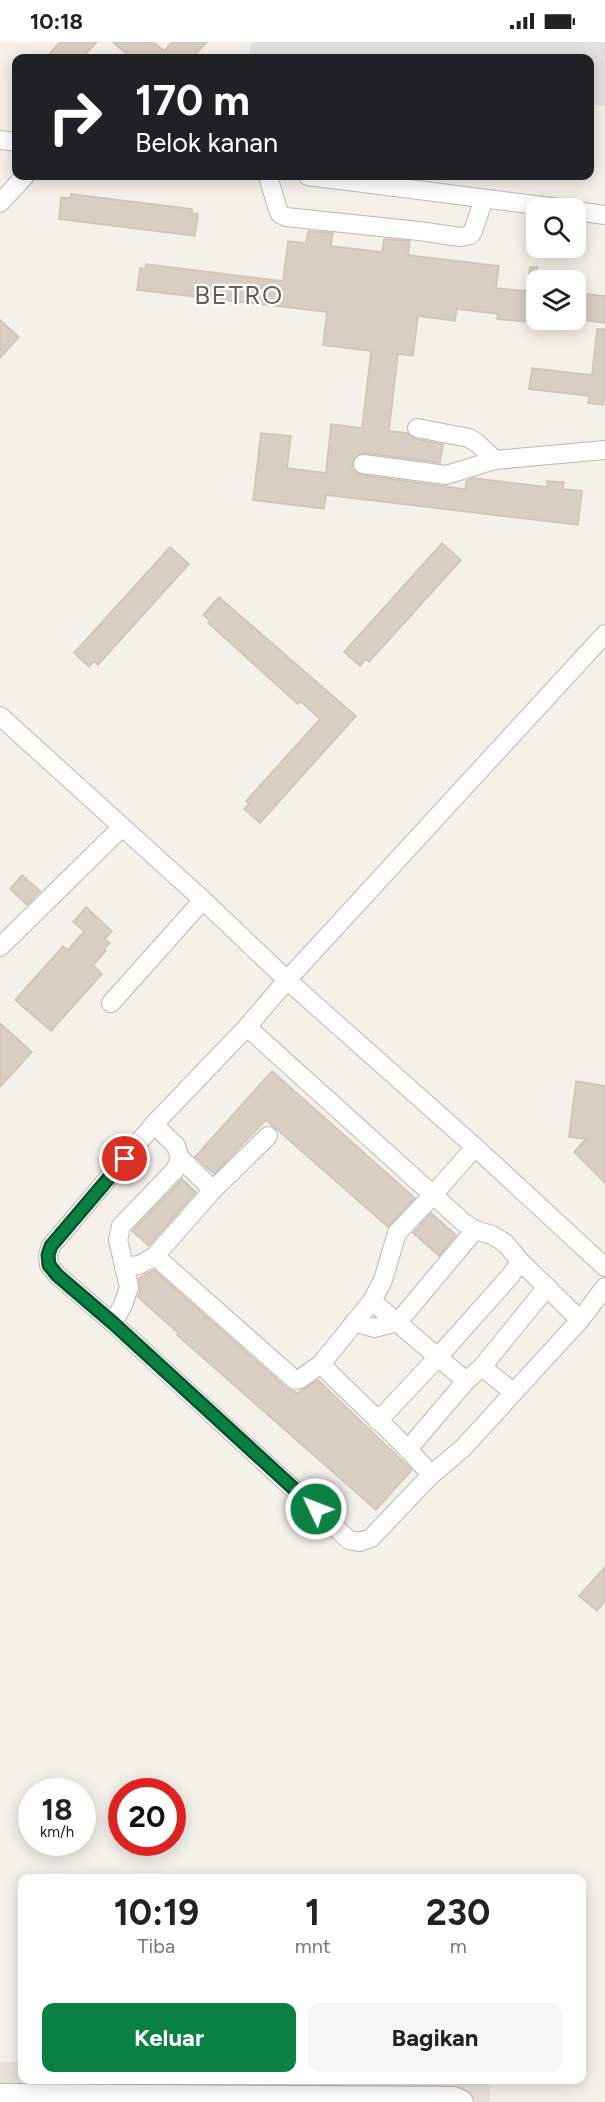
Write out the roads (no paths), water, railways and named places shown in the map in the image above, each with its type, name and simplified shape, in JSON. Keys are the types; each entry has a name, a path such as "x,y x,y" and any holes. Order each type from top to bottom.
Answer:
{"street":[{"path":"0,203 21,180"},
{"path":"269,180 278,210 286,217 460,237 470,235 473,231 484,199"},
{"path":"339,180 526,204"},
{"path":"586,212 605,215"},
{"path":"417,428 469,438 495,460"},
{"path":"363,464 446,475 495,460 605,450"},
{"path":"605,634 287,980 247,1027 154,1124 51,1246 48,1255 49,1265 57,1275 113,1323 349,1540 359,1542 371,1538 431,1475 463,1448 580,1320 605,1287"},
{"path":"0,716 203,900 287,980 475,1147 605,1267"},
{"path":"0,947 122,827"},
{"path":"111,1003 203,900"},
{"path":"247,1027 463,1222 505,1243 520,1261 580,1320"},
{"path":"154,1124 176,1146 180,1158 213,1190"},
{"path":"124,1268 139,1265 155,1256 213,1190 268,1136"},
{"path":"155,1256 295,1380 300,1379 321,1364 372,1301 383,1281 396,1233 475,1147"},
{"path":"113,1323 123,1305 129,1287 118,1240 121,1226 175,1170 180,1158"},
{"path":"354,1323 374,1328 398,1322 475,1230"},
{"path":"378,1420 512,1275 520,1261"},
{"path":"409,1448 466,1381 482,1367 547,1287"},
{"path":"372,1301 466,1381"},
{"path":"321,1364 409,1448 431,1475"},
{"path":"482,1367 513,1392"},
{"path":"0,2092 199,2098 454,2096 464,2102"}],"district":[{"name":"BETRO","path":"239,295"}]}
